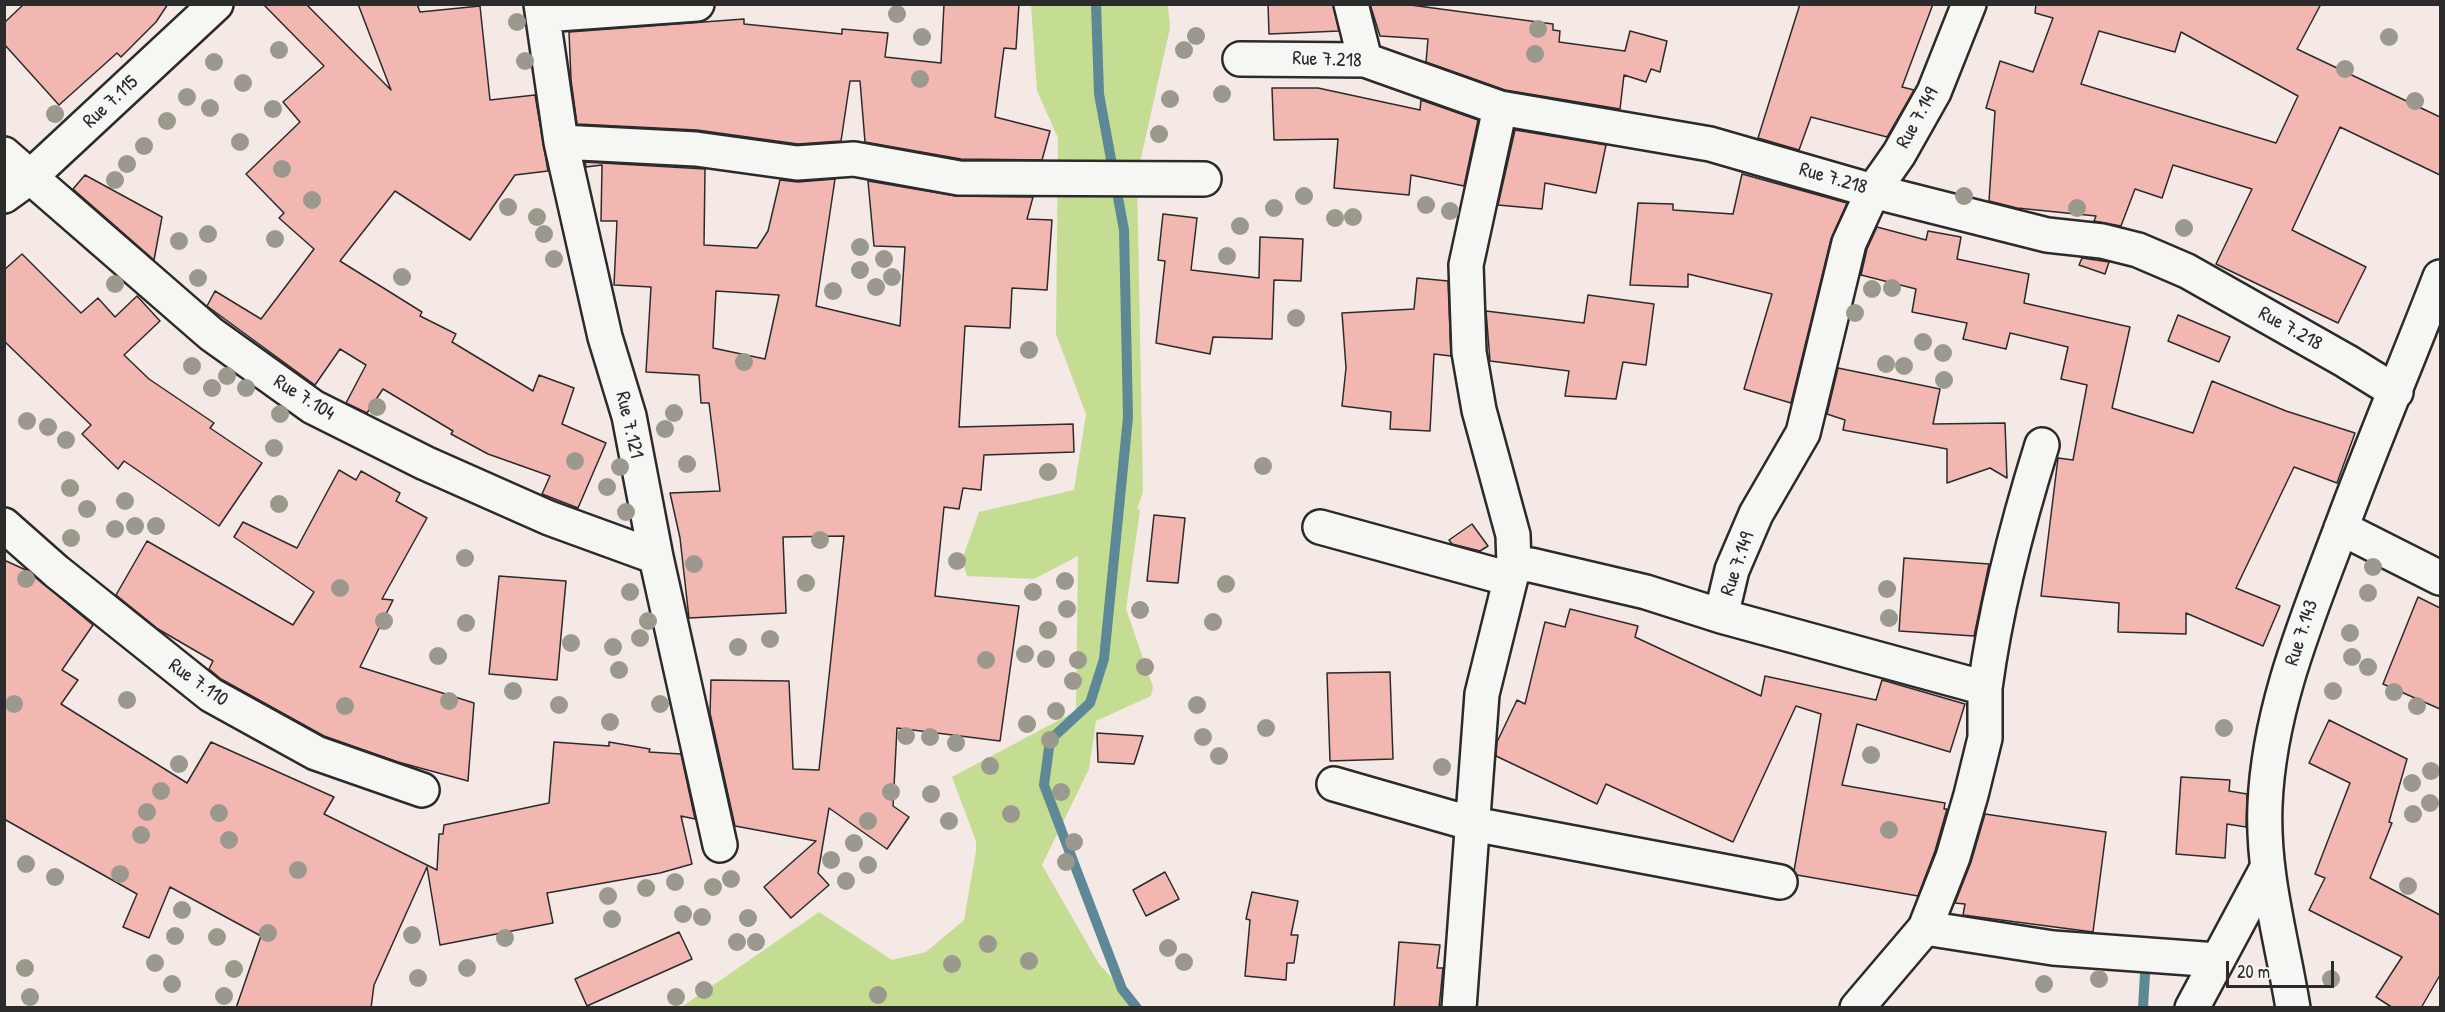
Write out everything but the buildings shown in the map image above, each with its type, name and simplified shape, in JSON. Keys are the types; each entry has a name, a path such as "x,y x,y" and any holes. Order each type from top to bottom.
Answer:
{"street":[{"name":"Rue 7.115","path":"17,187 216,4"},
{"path":"542,10 697,4"},
{"path":"1351,4 1365,60"},
{"name":"Rue 7.149","path":"1969,4 1934,92 1899,154 1873,191 1850,243 1803,433 1752,523 1732,570 1721,616 1985,688"},
{"name":"Rue 7.121","path":"542,10 561,142 605,337 629,416 656,557 720,845"},
{"name":"Rue 7.218","path":"1240,59 1365,60 1500,108 1710,144 1873,191 2047,235 2102,241 2138,250 2187,271 2396,392"},
{"path":"1459,1008 1482,694 1512,572 1514,535 1479,410 1468,341 1466,265 1500,108"},
{"path":"561,142 696,149 797,163 854,159 959,178 1204,179"},
{"name":"Rue 7.104","path":"4,154 17,187 211,334 313,407 426,464 549,518 656,557"},
{"name":"Rue 7.143","path":"2294,1008 2266,870 2265,805 2276,720 2297,646 2440,277"},
{"path":"1857,1008 1925,928 1953,856 1971,795 1984,738 1985,688 1993,632 2018,523 2042,445"},
{"name":"Rue 7.110","path":"4,525 56,572 211,695 316,753 422,790"},
{"path":"1320,527 1512,572 1531,565 1646,592 1721,616"},
{"path":"2341,528 2440,578"},
{"path":"1334,784 1473,824 1780,882"},
{"path":"2192,1008 2266,870"},
{"path":"1925,928 2053,948 2217,960"}],"green space":[{"path":"1031,5 1168,5 1170,28 1137,176 1143,492 1137,509 1140,510 1126,609 1153,687 1151,696 1096,721 1089,769 1042,865 1099,964 1139,1007 680,1008 819,912 892,960 926,952 964,920 976,851 976,841 952,777 1076,711 1078,556 1034,579 967,576 962,560 979,512 1074,490 1086,414 1056,334 1058,138 1037,91"}],"waterway":[{"path":"1096,4 1099,94 1124,230 1128,417 1104,659 1090,703 1050,740 1044,785 1122,989 1137,1008"},
{"path":"2143,1008 2146,957"}]}
